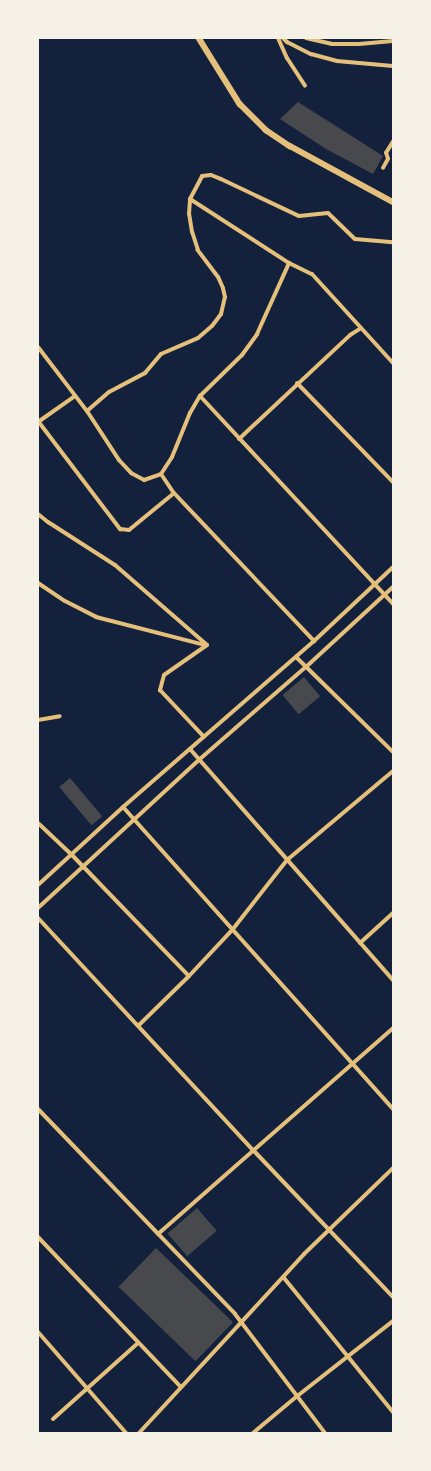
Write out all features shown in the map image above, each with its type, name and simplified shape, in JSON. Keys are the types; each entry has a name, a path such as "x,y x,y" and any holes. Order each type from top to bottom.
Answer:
{"street":[{"path":"199,38 240,104 266,130 290,146 393,202"},
{"path":"278,38 287,58 305,86"},
{"path":"283,38 311,54 337,60 393,66"},
{"path":"306,38 332,44 359,44 393,41"},
{"path":"382,168 388,159 386,153 393,142"},
{"path":"87,411 109,392 145,372 161,354 198,338 212,326 221,314 225,297 223,288 218,277 198,250 192,232 189,214 190,200 202,176 211,175 299,216 328,214 355,239 393,242"},
{"path":"190,200 289,263 312,274 393,363"},
{"path":"38,347 87,411 119,460 131,473 144,480 161,474 172,457 190,413 200,396 242,355 257,334 289,263"},
{"path":"239,439 297,383 350,335 361,328"},
{"path":"297,383 393,482"},
{"path":"75,396 38,422 120,529 129,530 174,493"},
{"path":"200,396 393,604"},
{"path":"161,474 174,493 314,641"},
{"path":"38,514 48,522 115,564 208,645"},
{"path":"38,885 123,807 314,641 393,567"},
{"path":"38,584 96,617 208,645"},
{"path":"38,908 200,759 306,667 393,587"},
{"path":"204,737 160,690 164,676 208,645"},
{"path":"296,657 393,752"},
{"path":"38,720 60,716"},
{"path":"190,749 393,980"},
{"path":"139,1025 189,976 233,929 287,860 393,771"},
{"path":"123,807 354,1063 393,1109"},
{"path":"38,822 72,854 189,976"},
{"path":"360,943 393,913"},
{"path":"38,918 139,1025 254,1151 331,1230 393,1297"},
{"path":"158,1234 393,1028"},
{"path":"38,1109 235,1314 296,1397 325,1433"},
{"path":"139,1433 284,1278 304,1254 331,1230 393,1168"},
{"path":"38,1237 181,1387"},
{"path":"284,1278 393,1412"},
{"path":"253,1433 296,1397 393,1321"},
{"path":"38,1332 126,1433"},
{"path":"53,1419 138,1343"}],"building":[{"path":"298,102 383,156 373,174 326,149 280,119"},
{"path":"304,677 320,696 299,714 283,695"},
{"path":"70,778 102,816 91,825 59,787"},
{"path":"197,1208 217,1231 187,1256 168,1234"},
{"path":"156,1248 233,1322 195,1361 118,1287"}]}
